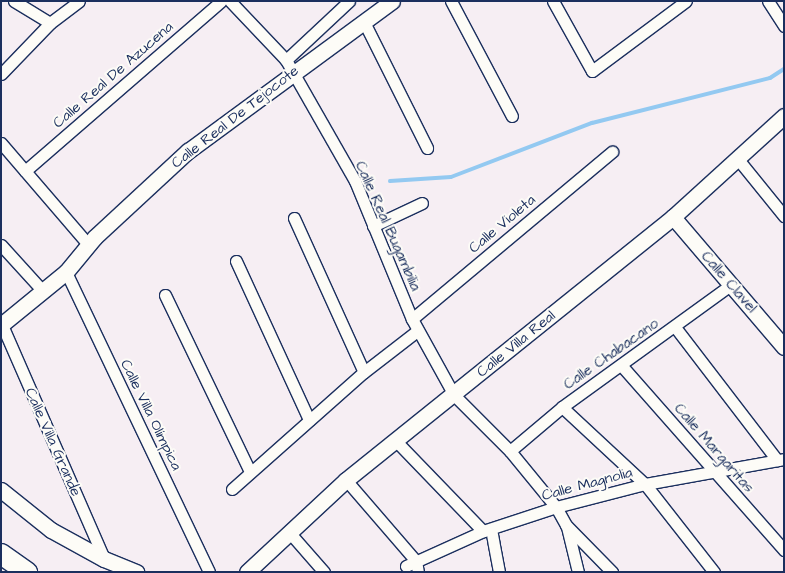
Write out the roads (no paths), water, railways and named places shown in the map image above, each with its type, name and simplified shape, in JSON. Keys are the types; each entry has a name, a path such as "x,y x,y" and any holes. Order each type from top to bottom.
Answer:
{"highway":[{"path":"1,554 27,572"}],"street":[{"path":"14,1 50,23"},
{"path":"1,74 50,23 79,1"},
{"name":"Calle Real De Azucena","path":"25,172 220,1"},
{"name":"Calle Real Bugambilia","path":"230,1 289,66 355,181 417,331 454,395 510,452 556,506 566,525"},
{"path":"289,66 349,1"},
{"name":"Calle Real De Tejocote","path":"2,325 66,272 88,244 188,151 289,66 364,22 392,1"},
{"path":"451,1 512,116"},
{"path":"553,1 592,71 686,1"},
{"path":"768,1 784,26"},
{"path":"364,22 427,148"},
{"name":"Calle Villa Real","path":"247,572 346,480 673,217 784,116"},
{"path":"1,143 88,244"},
{"name":"Calle Violeta","path":"412,319 612,152"},
{"path":"737,158 784,216"},
{"path":"373,226 422,203"},
{"name":"Calle Clavel","path":"673,217 784,347"},
{"path":"294,218 364,372"},
{"path":"1,245 42,290"},
{"path":"236,261 309,420"},
{"name":"Calle Villa Olímpica","path":"66,272 209,572"},
{"name":"Calle Chabacano","path":"510,452 562,407 732,284"},
{"path":"166,295 250,472"},
{"name":"Calle Villa Grande","path":"2,325 104,559"},
{"path":"675,327 780,459"},
{"path":"232,489 364,372 417,331"},
{"name":"Calle Margaritas","path":"621,365 784,550"},
{"path":"562,407 645,484 714,572"},
{"path":"395,440 487,530 499,572"},
{"name":"Calle Magnolia","path":"413,566 487,530 556,506 645,484 780,459"},
{"path":"346,480 413,566"},
{"path":"1,490 51,530 104,559 137,572"},
{"path":"566,525 578,572"},
{"path":"566,525 612,572"},
{"path":"289,532 324,572"}],"waterway":[{"path":"390,181 451,177 592,123 770,78 784,69"}]}
